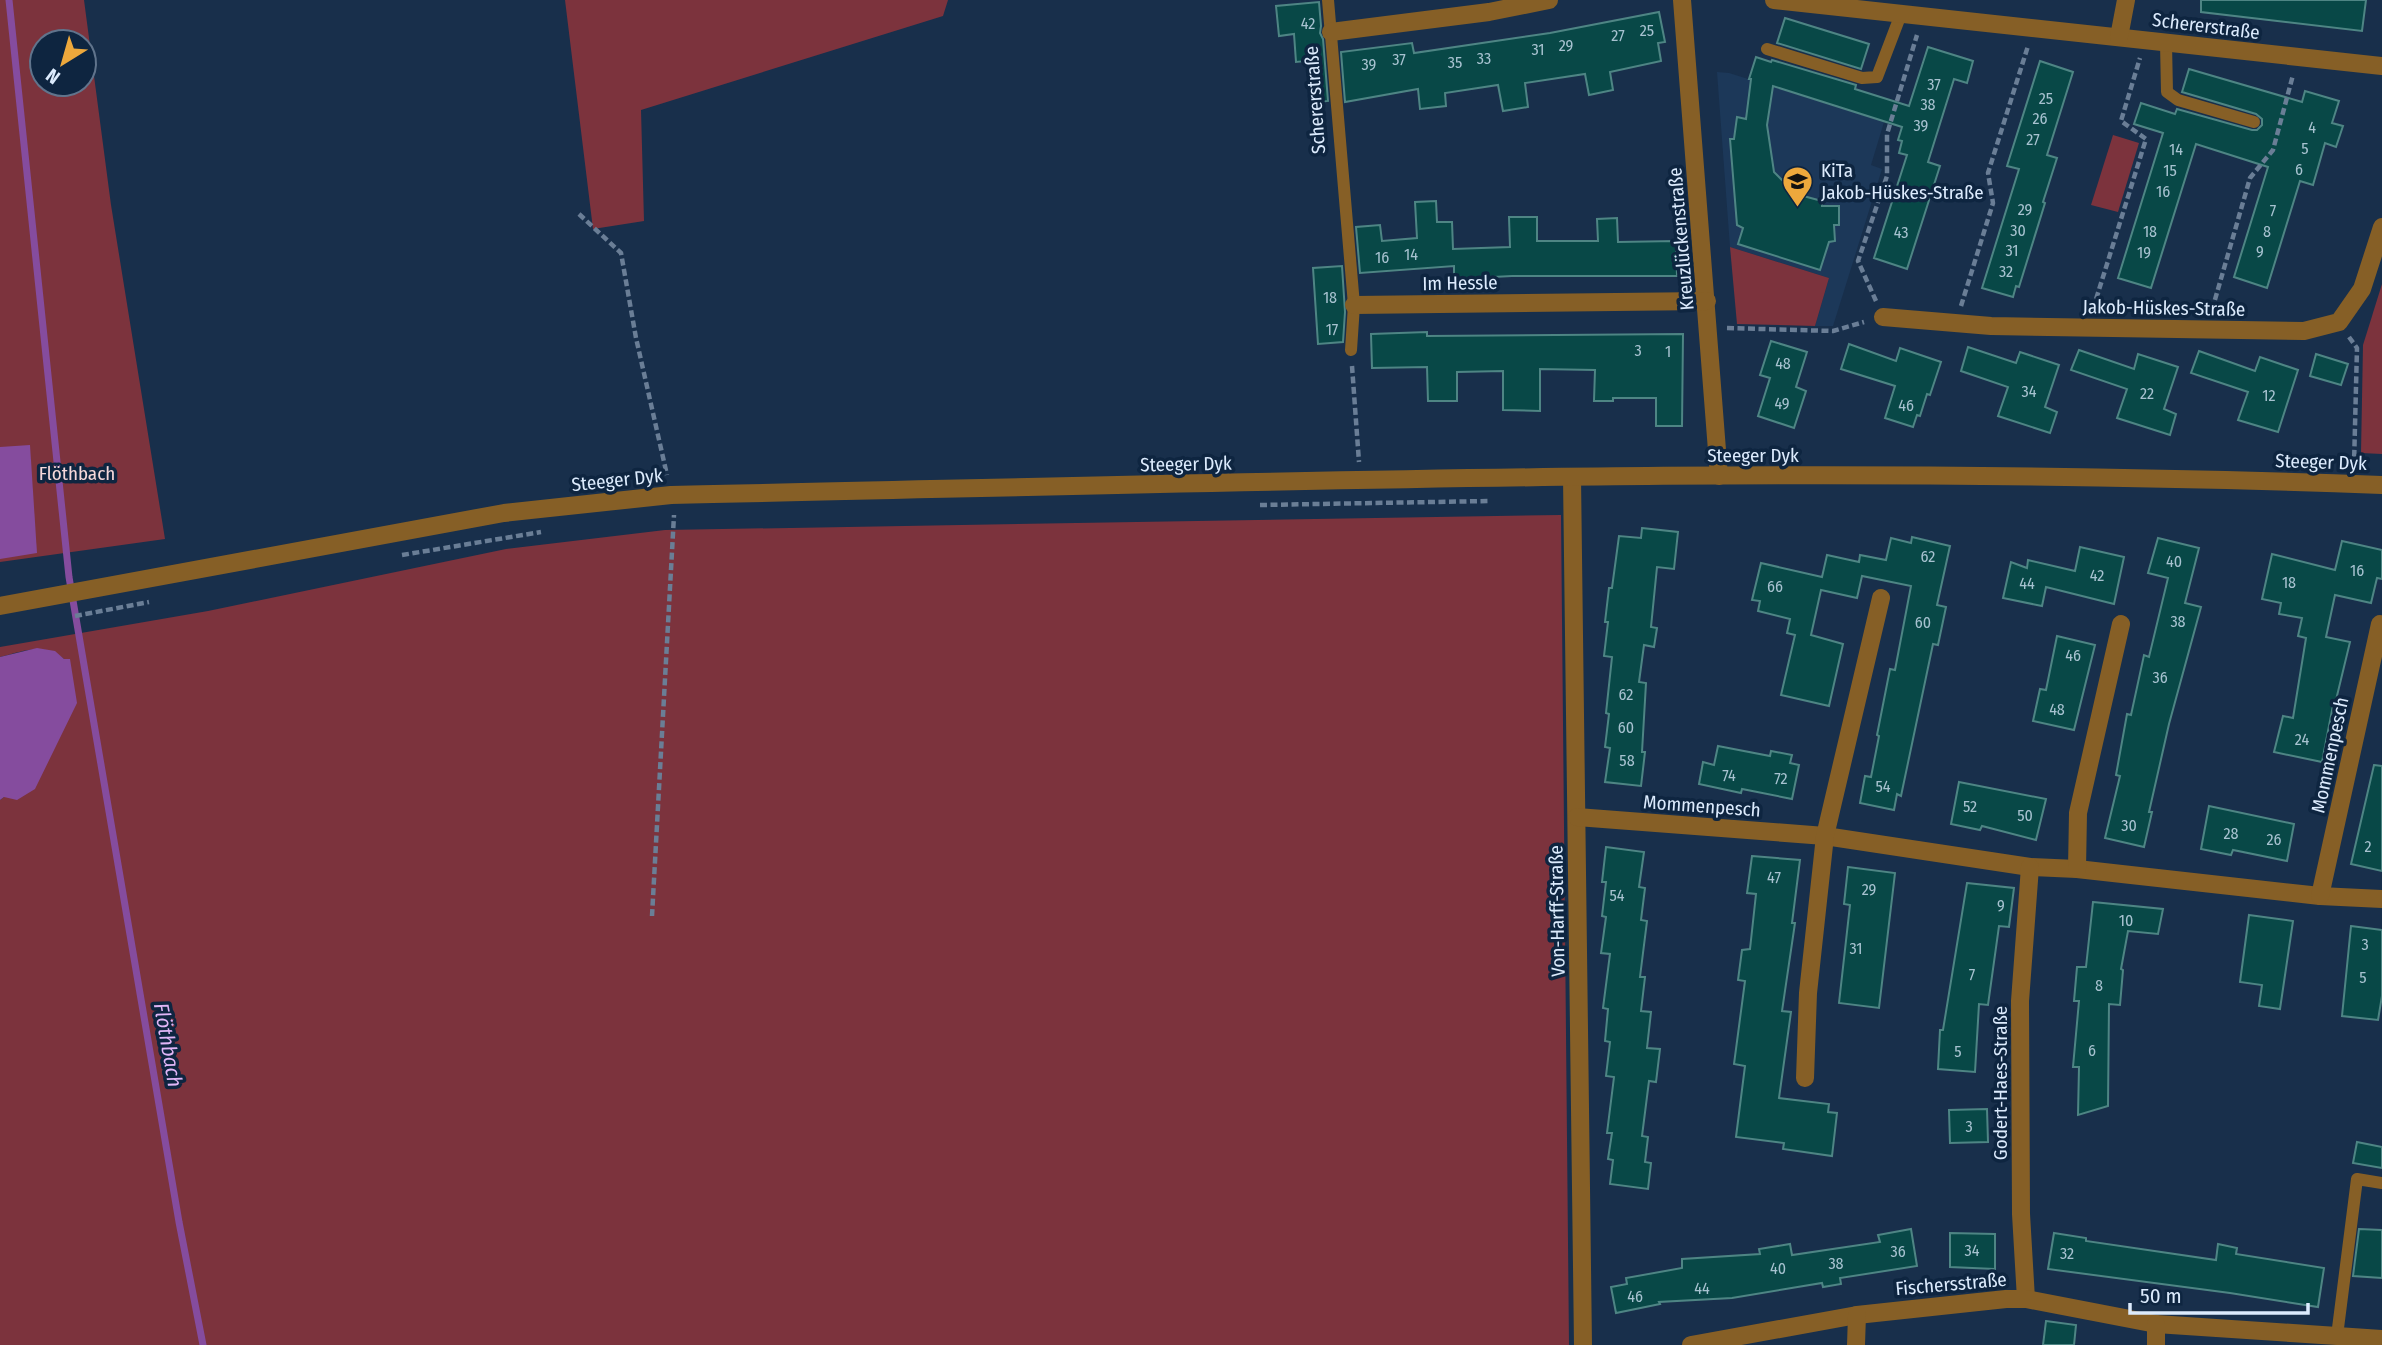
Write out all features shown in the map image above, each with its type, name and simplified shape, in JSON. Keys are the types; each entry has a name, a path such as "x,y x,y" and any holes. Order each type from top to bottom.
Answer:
{"street":[{"name":"Schererstraße","path":"1331,32 1489,12 1549,0"},
{"name":"Kreuzlückenstraße","path":"1682,0 1719,475"},
{"name":"Schererstraße","path":"1774,0 2382,66"},
{"path":"2119,37 2126,0"},
{"path":"2339,322 2362,289 2382,227"},
{"name":"Im Hessle","path":"1354,305 1707,301"},
{"name":"Jakob-Hüskes-Straße","path":"1883,317 1991,326 2206,330 2304,331 2339,322"},
{"name":"Steeger Dyk","path":"0,606 504,513 671,495 1719,475 2129,477 2382,485"},
{"name":"Von-Harff-Straße","path":"1572,477 1583,1345"},
{"path":"1805,1078 1808,993 1825,836 1881,598"},
{"path":"2077,869 2078,813 2121,624"},
{"name":"Mommenpesch","path":"2320,896 2380,624"},
{"name":"Mommenpesch","path":"1577,817 1825,836 2030,867 2077,869 2320,896 2382,899"},
{"name":"Godert-Haes-Straße","path":"2026,1299 2021,1214 2020,1001 2030,867"},
{"name":"Fischersstraße","path":"1692,1345 1857,1315 2006,1299 2026,1299 2155,1324 2382,1339"},
{"path":"1856,1345 1857,1315"},
{"path":"2155,1324 2155,1345"}],"lane":[{"name":"Schererstraße","path":"1328,0 1354,305"},
{"path":"1768,49 1862,78 1877,78 1901,14"},
{"path":"2166,43 2167,92 2178,100 2254,122"},
{"path":"1351,350 1354,305"},
{"path":"2337,1336 2357,1180 2382,1183"}],"path":[{"path":"1709,328 1833,331 1883,317 1858,261 1887,176 1887,134 1923,16"},
{"path":"1956,323 1993,203 1988,173 2033,28"},
{"path":"2087,328 2146,139 2121,121 2146,40"},
{"path":"2206,330 2250,178 2273,150 2298,58"},
{"path":"579,214 621,253 674,518 652,916"},
{"path":"2339,322 2357,348 2353,484"},
{"path":"1351,350 1363,504"},
{"path":"1253,505 1503,500"},
{"path":"662,519 674,518"},
{"path":"396,556 547,531"},
{"path":"88,613 155,601"}],"shaded area":[{"name":"KiTa Jakob-Hüskes-Straße","path":"1717,72 1729,73 1884,122 1871,165 1882,169 1833,326 1815,326 1829,278 1730,247"},
{"path":"30,445 37,553 0,559 0,447"},
{"path":"37,648 55,651 64,659 70,659 77,703 35,789 17,800 4,797 0,800 0,657"}],"green space":[{"name":"Flöthbach","path":"0,0 84,0 88,28 28,28 28,98 97,98 111,205 165,539 0,562"},
{"path":"565,0 948,0 943,16 641,110 644,221 593,229"},
{"path":"2113,135 2139,143 2118,212 2091,205"},
{"path":"1730,247 1829,278 1815,326 1737,324"},
{"path":"2382,284 2382,454 2361,453 2363,345"},
{"path":"1561,515 1569,1345 0,1345 0,800 4,797 64,659 41,649 0,657 0,647 208,611 506,549 665,530"}],"building":[{"path":"2201,0 2366,0 2362,31 2201,12"},
{"path":"1319,2 1328,101 1320,102 1316,60 1296,62 1294,34 1279,36 1276,6"},
{"path":"1659,12 1665,42 1658,43 1661,61 1610,72 1613,90 1589,95 1585,74 1525,83 1528,107 1503,111 1498,85 1445,93 1446,106 1420,109 1418,89 1345,102 1341,52 1412,43 1414,53 1550,33"},
{"path":"1785,18 1869,44 1861,69 1777,43"},
{"path":"1928,47 1973,61 1967,83 1954,79 1928,162 1940,166 1907,269 1874,258 1907,155 1899,153 1902,141 1898,140 1902,127 1773,86 1767,125 1774,172 1796,194 1822,201 1822,206 1839,206 1839,225 1834,225 1835,241 1829,242 1820,270 1738,244 1743,228 1737,225 1730,139 1734,139 1737,117 1746,119 1749,79 1756,57 1856,85 1855,89 1909,106"},
{"path":"2040,61 2073,72 2047,155 2057,158 2043,202 2045,203 2019,287 2016,286 2013,297 1982,288 2019,169 2007,166"},
{"path":"2189,69 2302,102 2305,91 2339,101 2332,123 2343,126 2336,147 2325,143 2313,185 2300,181 2267,288 2234,277 2268,167 2196,144 2151,288 2118,278 2163,133 2134,124 2141,103 2175,114 2177,109 2252,130 2257,130 2262,125 2262,119 2256,114 2182,92"},
{"path":"1436,201 1437,222 1452,222 1453,249 1510,247 1509,217 1537,217 1537,241 1598,241 1597,219 1617,218 1618,242 1676,241 1677,276 1512,276 1454,279 1454,266 1360,273 1356,227 1380,225 1382,241 1417,238 1415,202"},
{"path":"1342,266 1345,312 1343,342 1318,344 1313,268"},
{"path":"1427,332 1427,336 1683,334 1682,426 1656,426 1656,398 1594,401 1595,370 1540,369 1540,411 1503,410 1503,371 1457,372 1457,401 1428,401 1427,367 1372,368 1371,334"},
{"path":"1771,341 1807,352 1796,387 1806,391 1794,428 1758,416 1770,378 1760,375"},
{"path":"1849,344 1896,361 1900,348 1941,362 1930,395 1927,394 1920,416 1917,415 1913,427 1885,418 1895,386 1841,369"},
{"path":"1968,347 2016,363 2020,352 2059,365 2045,407 2057,412 2050,433 1998,416 2008,387 1961,371"},
{"path":"2079,350 2134,369 2138,354 2178,367 2164,409 2176,414 2170,435 2117,418 2127,389 2071,370"},
{"path":"2199,351 2255,371 2260,357 2298,370 2278,432 2238,420 2248,392 2191,373"},
{"path":"2316,354 2348,364 2341,385 2310,376"},
{"path":"1642,528 1678,532 1674,569 1657,567 1651,627 1657,628 1654,647 1644,645 1639,682 1646,683 1642,752 1645,752 1641,786 1605,782 1610,748 1605,747 1612,657 1604,656 1609,588 1612,588 1619,536 1641,538"},
{"path":"1912,537 1950,546 1937,605 1946,607 1938,645 1933,644 1901,796 1897,794 1894,810 1860,803 1865,776 1871,777 1890,669 1895,670 1911,586 1862,576 1857,598 1821,590 1811,635 1843,644 1829,706 1781,695 1795,635 1787,633 1790,619 1758,611 1760,601 1752,600 1761,563 1822,577 1827,555 1859,562 1860,555 1886,560 1891,538 1911,543"},
{"path":"2158,538 2199,548 2185,603 2201,607 2169,724 2144,847 2105,838 2120,776 2116,775 2127,714 2131,715 2144,655 2149,657 2168,578 2148,573"},
{"path":"2342,541 2382,550 2382,579 2377,578 2371,603 2335,595 2326,637 2350,642 2334,700 2322,762 2274,752 2283,716 2293,718 2306,638 2298,636 2302,618 2279,614 2281,603 2262,599 2272,554 2335,570"},
{"path":"2080,547 2124,557 2114,604 2046,587 2042,606 2003,598 2011,562 2027,568 2028,560 2075,571"},
{"path":"2057,636 2095,645 2074,730 2033,721 2040,689 2046,690"},
{"path":"1718,746 1770,756 1771,751 1792,755 1790,763 1799,765 1792,799 1742,789 1741,793 1699,784 1703,762 1714,765"},
{"path":"2374,765 2382,766 2382,871 2351,864"},
{"path":"1959,782 2046,799 2036,840 1982,826 1980,830 1951,824"},
{"path":"2209,806 2294,824 2287,861 2233,850 2231,855 2201,849"},
{"path":"1606,847 1644,852 1639,887 1645,888 1641,920 1647,921 1640,977 1645,977 1641,1011 1651,1012 1647,1048 1660,1049 1656,1082 1649,1081 1642,1136 1648,1137 1645,1162 1651,1163 1648,1189 1610,1184 1613,1160 1608,1159 1612,1133 1607,1133 1614,1077 1606,1076 1610,1042 1605,1041 1608,1009 1603,1008 1610,954 1601,953 1606,917 1602,916 1606,882 1602,882"},
{"path":"1752,856 1800,860 1792,923 1795,923 1782,1011 1791,1012 1779,1098 1829,1104 1828,1112 1837,1113 1832,1156 1783,1149 1784,1143 1736,1137 1745,1066 1734,1064 1745,981 1738,980 1742,950 1750,949 1756,894 1747,893"},
{"path":"1848,867 1895,873 1879,1008 1839,1003 1850,905 1844,904"},
{"path":"1967,883 2014,888 2009,927 1999,926 1988,1005 1979,1004 1975,1072 1938,1069 1940,1030 1943,1030"},
{"path":"2093,902 2163,909 2158,934 2128,931 2121,969 2120,1005 2109,1004 2108,1106 2078,1115 2079,1067 2073,1067 2079,1001 2074,1001 2077,967 2086,967"},
{"path":"2249,915 2293,921 2280,1009 2259,1006 2262,985 2240,982"},
{"path":"2351,926 2382,930 2382,996 2378,1020 2342,1016"},
{"path":"1987,1109 1988,1142 1950,1143 1949,1110"},
{"path":"2357,1142 2382,1147 2382,1168 2353,1163"},
{"path":"1911,1229 1917,1266 1840,1278 1841,1284 1823,1287 1822,1283 1732,1298 1659,1302 1660,1304 1616,1313 1611,1287 1627,1284 1626,1278 1682,1268 1682,1259 1760,1254 1759,1249 1790,1244 1792,1255 1880,1242 1878,1235"},
{"path":"2359,1229 2382,1230 2382,1278 2353,1276"},
{"path":"1950,1233 1995,1234 1995,1269 1950,1267"},
{"path":"2054,1233 2086,1238 2086,1241 2216,1260 2218,1244 2237,1248 2236,1254 2324,1268 2318,1307 2048,1269"},
{"path":"2046,1321 2076,1325 2074,1345 2043,1345"}],"waterway":[{"name":"Flöthbach","path":"9,0 69,577 179,1222 203,1345"}],"place":[{"name":"KiTa Jakob-Hüskes-Straße","path":"1798,208"}]}
